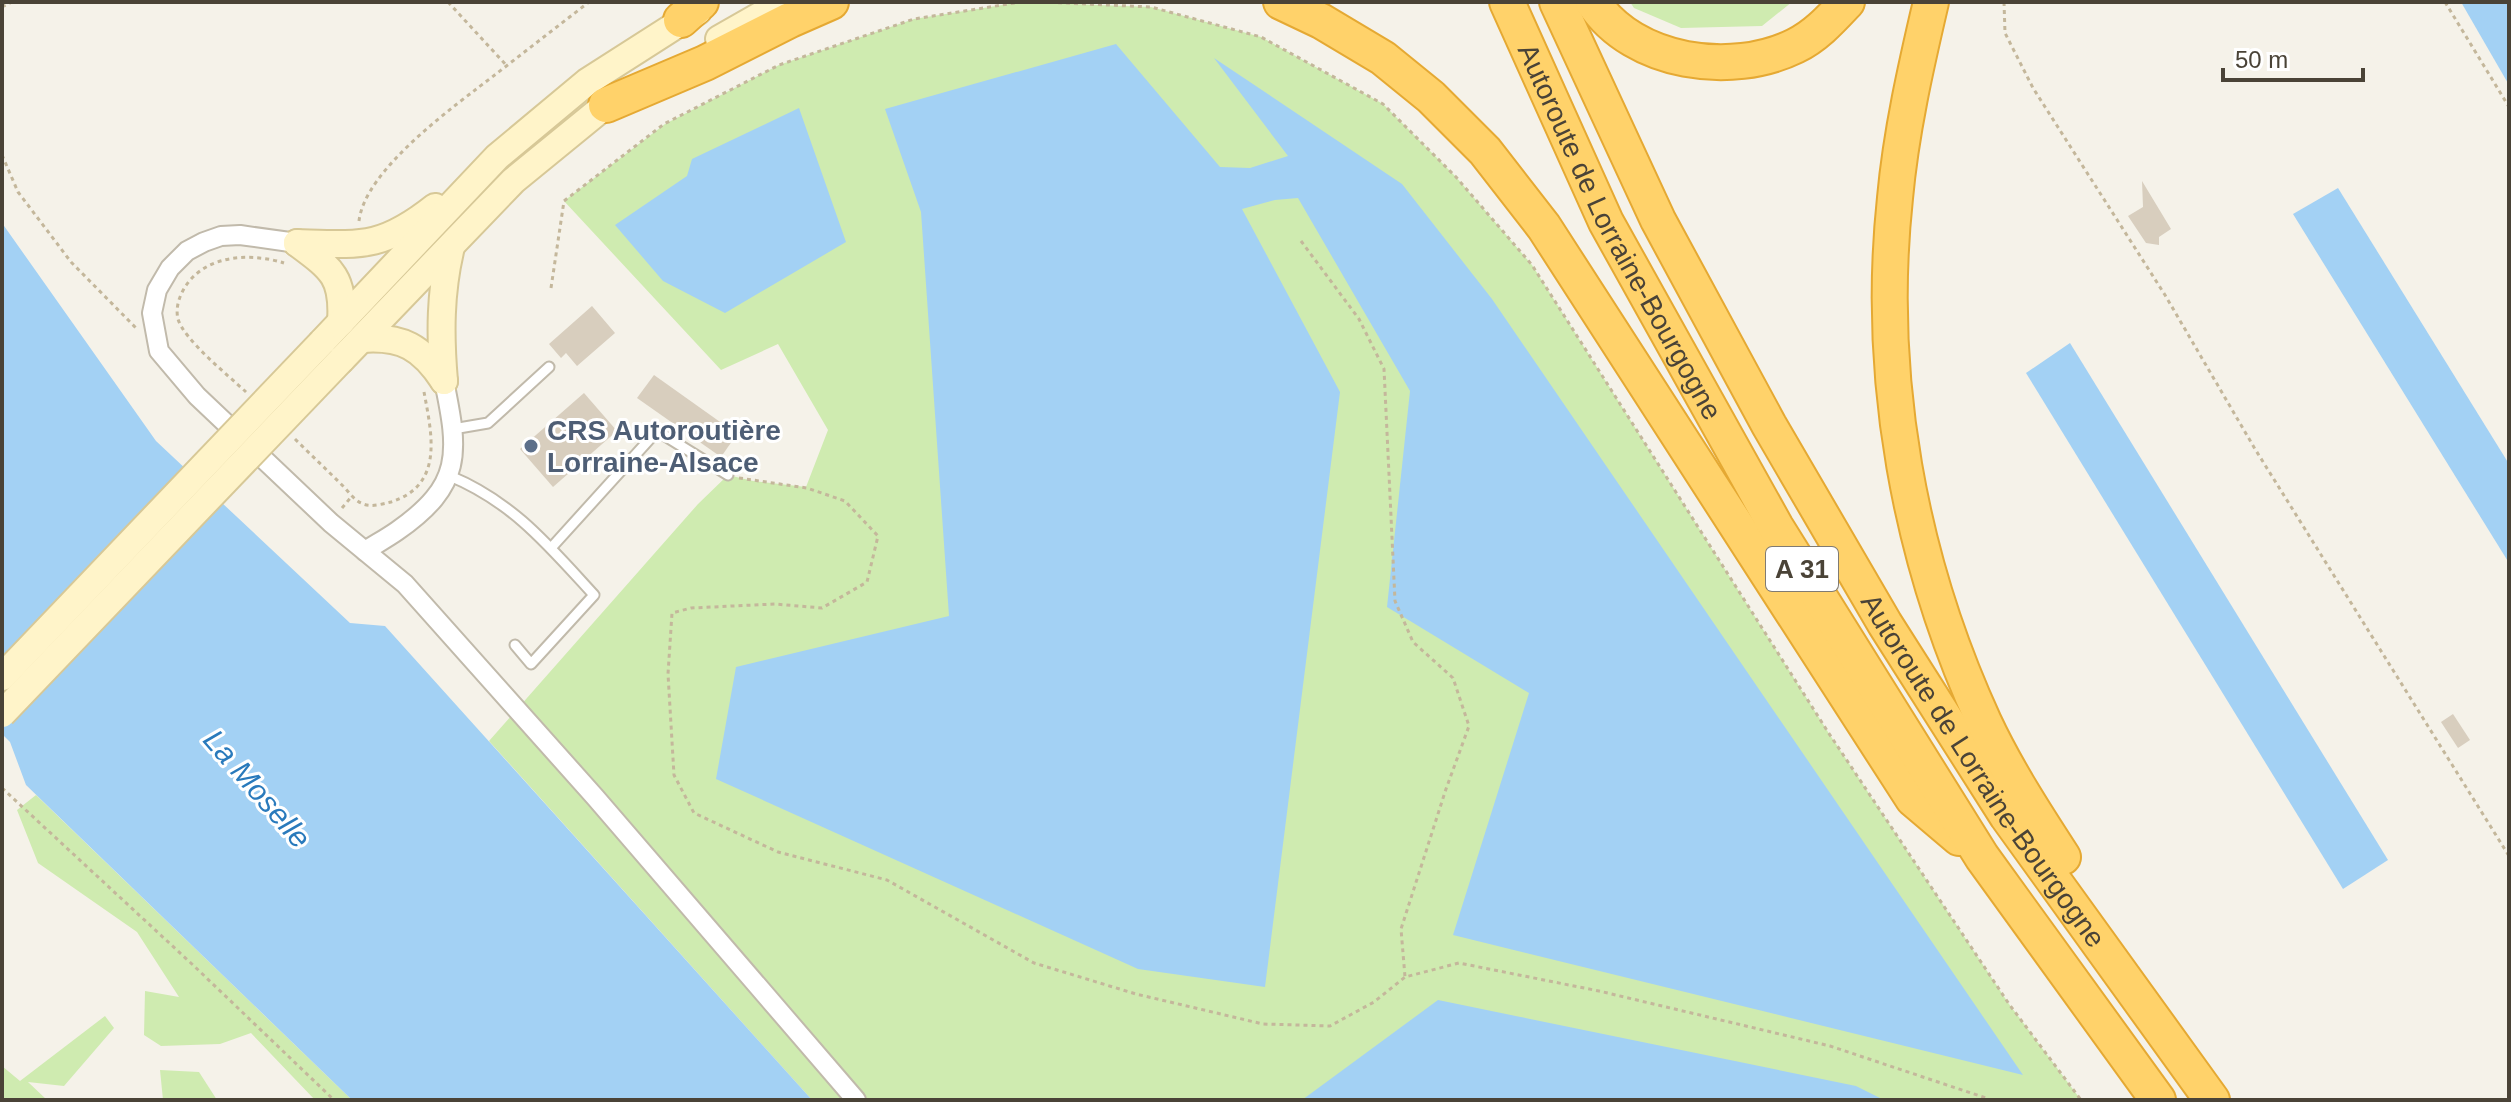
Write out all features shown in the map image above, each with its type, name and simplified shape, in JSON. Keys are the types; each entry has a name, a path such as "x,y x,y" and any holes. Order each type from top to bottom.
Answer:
{"highway":[{"path":"606,105 705,63 831,2"},
{"path":"1281,2 1321,21 1383,58 1431,97 1485,151 1544,227 1913,799 1982,857"},
{"path":"1486,2 1606,222"},
{"name":"Autoroute de Lorraine-Bourgogne","path":"1507,2 1606,222 1776,527 1982,857 2158,1100"},
{"name":"Autoroute de Lorraine-Bourgogne","path":"1557,2 1658,220 1769,425 1863,588 2007,816 2202,1087"},
{"path":"1593,2 1622,32 1649,48 1681,60 1715,63 1757,58 1795,46 1823,28 1847,2"},
{"path":"1931,2 1900,165 1890,262 1890,322 1897,422 1918,537 1949,634 1992,737 2202,1087"}],"main road":[{"path":"293,254 387,238 412,225 587,82 691,11 714,2"},
{"path":"362,339 513,181 606,105 784,2"},
{"path":"341,322 497,157"},
{"path":"433,380 441,334 441,296 451,247"},
{"path":"2,714 331,351 341,322 341,292 335,276 319,259 293,254"},
{"path":"2,677 331,351 362,339 392,339 410,345 433,365 433,380"}],"street":[{"path":"293,254 281,239 240,235 221,236 187,251 170,268 157,290 152,313 159,351 197,396 331,523 405,584 605,809 856,1100"},
{"path":"365,551 415,518 434,499 450,476 454,454 453,429 433,380"}],"lane":[{"path":"453,429 488,423 549,367"},
{"path":"551,548 657,431 728,475"},
{"path":"450,476 486,493 532,529 594,595 531,664 515,645"}],"path":[{"path":"2,7 12,2"},
{"path":"448,2 507,66"},
{"path":"357,245 360,215 370,191 394,160 441,117 589,2"},
{"path":"551,288 564,201 664,124 779,65 914,19 1021,2"},
{"path":"1042,2 1151,7 1261,37 1383,104 1456,177 1532,265 1828,732 2009,1004 2081,1100"},
{"path":"2004,2 2005,33 2033,88 2165,295 2255,449 2509,856"},
{"path":"2446,4 2509,107"},
{"path":"2,155 18,192 71,262 133,327 154,334"},
{"path":"1301,241 1359,319 1384,369 1395,601 1413,642 1453,678 1469,726 1401,929 1405,977"},
{"path":"246,392 184,333 177,305 182,291 203,268 240,257 278,261 293,254"},
{"path":"293,437 360,503 377,506 395,500 413,491 425,475 431,458 433,380"},
{"path":"728,475 807,488 845,501 878,536 867,582 822,608 775,604 691,608 672,613 668,674 674,775 694,813 778,852 887,880 1034,963 1136,994 1263,1024 1330,1026 1374,1002 1405,977 1459,963 1599,991 1830,1046 1986,1098"},
{"path":"2,788 334,1100"}],"green space":[{"path":"1021,2 1151,7 1261,37 1383,104 1456,177 1532,265 1828,732 2009,1004 2081,1100 812,1100 489,741 698,504 728,475 806,487 828,430 778,344 721,370 564,201 665,124 779,65 914,19"},
{"path":"1630,2 1792,2 1762,26 1681,28 1634,8"},
{"path":"36,795 352,1100 315,1100 251,1033 220,1044 161,1046 144,1035 145,991 179,997 137,932 38,863 17,810"},
{"path":"105,1016 114,1028 64,1086 28,1082 47,1100 2,1100 2,1066 20,1081"},
{"path":"160,1070 199,1072 217,1100 163,1100"}],"water":[{"path":"2461,2 2509,2 2509,85"},
{"path":"1116,44 1220,167 1250,168 1288,156 1214,58 1402,184 1492,299 2023,1075 1453,935 1529,693 1387,607 1410,391 1298,198 1275,200 1242,209 1340,392 1265,987 1138,969 716,779 736,667 949,616 921,212 885,109"},
{"path":"799,108 846,242 725,313 663,281 615,225 687,176 692,159"},
{"path":"2338,188 2509,464 2509,563 2293,214"},
{"name":"La Moselle","path":"2,223 156,441 350,623 385,626 812,1100 352,1100 26,785 10,742 2,734"},
{"path":"2070,343 2388,860 2343,889 2026,373"},
{"path":"1438,1000 1856,1086 1884,1100 1302,1100"}],"building":[{"path":"2142,181 2171,229 2159,237 2159,245 2146,243 2128,216 2143,207"},
{"path":"592,306 615,333 577,366 566,353 561,358 549,344"},
{"path":"654,375 737,434 721,457 637,398"},
{"path":"584,393 617,431 553,487 520,449"},
{"path":"2453,714 2470,740 2458,748 2441,722"}],"place":[{"name":"CRS Autoroutière Lorraine-Alsace","path":"531,446"}]}
